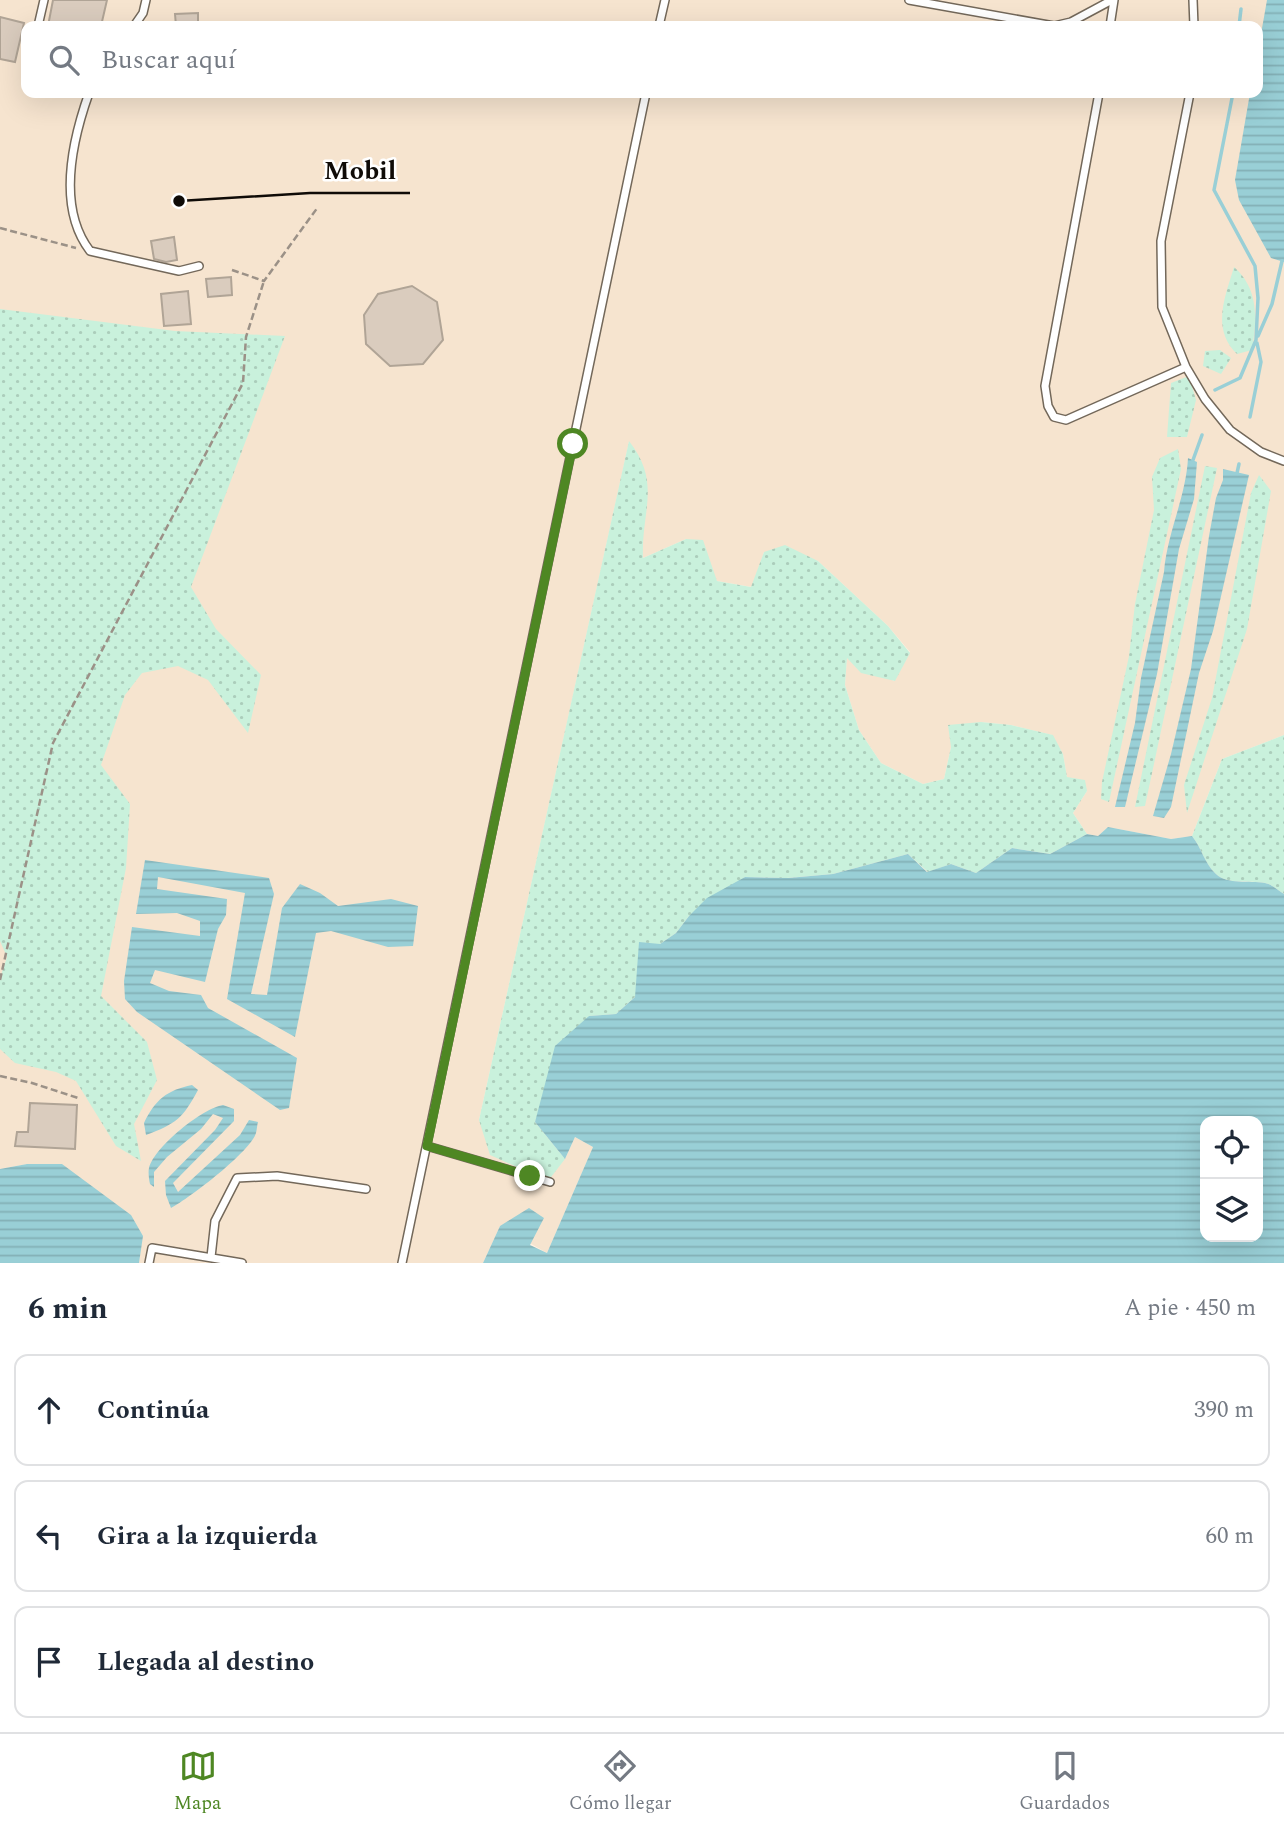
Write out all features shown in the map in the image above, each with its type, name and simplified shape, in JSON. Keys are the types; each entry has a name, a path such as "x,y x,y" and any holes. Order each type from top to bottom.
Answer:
{"lane":[{"path":"39,21 44,0"},
{"path":"137,21 143,13 146,0"},
{"path":"660,21 665,0"},
{"path":"909,0 1026,21"},
{"path":"1078,21 1113,0"},
{"path":"1111,21 1113,0"},
{"path":"1193,0 1194,21"},
{"path":"88,98 78,133 68,192 78,236 90,251 179,271 199,266"},
{"path":"402,1263 645,98"},
{"path":"1098,98 1045,386 1048,406 1054,417 1066,420 1186,367"},
{"path":"1189,98 1161,241 1162,307 1186,367 1205,399 1230,430 1261,452 1284,461"},
{"path":"427,1146 550,1182"},
{"path":"211,1257 215,1221 237,1178 276,1175 366,1189"},
{"path":"149,1263 152,1248 242,1263"},
{"path":"190,1263 192,1254"}],"path":[{"path":"0,980 54,743 243,383 246,337 264,281 318,207"},
{"path":"0,228 90,251"},
{"path":"232,270 264,281"},
{"path":"0,1076 78,1098"}],"shaded area":[{"path":"0,0 1284,0 1284,735 1222,759 1192,836 1171,839 1108,827 1098,836 1087,834 1073,813 1087,791 1067,777 1063,754 1052,735 1011,725 981,722 951,747 944,779 923,784 881,763 859,730 845,685 847,657 894,681 910,652 888,626 818,561 764,552 752,587 717,581 686,539 643,558 629,442 479,1120 565,1159 575,1137 593,1147 547,1253 500,1226 483,1263 139,1263 142,1236 27,1164 0,1169"}],"green space":[{"path":"1234,267 1248,285 1255,316 1252,350 1237,354 1224,334 1222,323 1224,301"},
{"path":"0,309 175,331 285,336 191,587 216,629 261,675 248,733 208,680 178,666 142,673 125,695 101,765 130,804 126,868 101,996 147,1042 157,1080 134,1124 141,1161 116,1146 76,1081 56,1072 15,1063 0,1049 0,978 7,957 0,941"},
{"path":"1220,350 1231,358 1221,374 1203,366 1205,351"},
{"path":"1189,376 1196,400 1187,437 1167,437 1171,383"},
{"path":"629,441 645,470 647,484 643,558 686,539 703,540 717,581 751,587 764,552 785,545 818,561 888,626 910,653 895,681 861,673 847,658 845,685 859,730 881,763 923,784 944,779 951,747 948,725 981,722 1011,725 1053,735 1063,754 1067,777 1085,780 1087,791 1073,813 1087,834 1050,854 1012,848 976,873 951,864 928,872 908,854 833,874 787,878 745,877 689,916 676,933 660,944 635,997 616,1014 589,1016 535,1122 565,1159 548,1181 490,1155 479,1120"},
{"path":"1178,449 1181,469 1109,802 1101,799 1102,782 1129,656 1135,604 1154,510 1152,477 1160,458"},
{"path":"1205,466 1217,468 1145,806 1135,807"},
{"path":"1259,475 1271,491 1247,629 1187,813 1184,785 1212,698 1251,493"},
{"path":"1284,735 1284,894 1267,884 1233,881 1216,874 1192,836 1222,759"}],"water":[{"path":"1267,0 1284,0 1284,262 1271,258 1239,200 1235,180 1249,98 1263,98 1263,23"},
{"path":"1188,458 1197,462 1194,499 1179,549 1157,674 1125,807 1115,807 1135,723 1141,678 1169,543 1184,487"},
{"path":"1223,469 1249,475 1213,631 1199,673 1171,807 1164,818 1153,816 1191,669 1209,536 1216,498 1223,480"},
{"path":"1108,827 1171,839 1192,836 1216,874 1233,881 1267,884 1284,894 1284,1263 483,1263 500,1226 529,1208 544,1218 530,1245 547,1253 593,1147 575,1137 565,1159 535,1122 555,1046 589,1016 616,1014 635,997 639,942 660,944 676,933 707,898 745,877 788,878 833,874 908,854 927,872 951,864 976,873 1012,848 1050,854 1087,834 1098,836"},
{"path":"145,860 269,878 274,894 251,994 267,995 282,908 300,884 320,893 338,906 391,899 418,906 413,946 388,947 331,931 316,933 295,1037 227,999 245,893 158,877 157,889 227,899 226,915 218,929 205,982 155,970 150,983 169,991 201,995 208,1008 297,1058 289,1108 280,1110 137,1012 125,999 124,981 132,927 200,936 200,921 177,913 136,914"},
{"path":"192,1085 198,1090 183,1114 165,1127 146,1135 144,1123 157,1102 169,1093"},
{"path":"223,1105 234,1109 234,1121 173,1183 178,1192 240,1135 249,1120 258,1122 252,1141 205,1185 171,1208 165,1181 215,1130 223,1118 213,1114 201,1129 167,1157 154,1172 154,1187 150,1184 149,1174 153,1159 170,1139 192,1120"},
{"path":"27,1164 62,1164 131,1215 143,1236 139,1263 0,1263 0,1169"}],"building":[{"path":"53,0 107,0 102,21 49,21"},
{"path":"198,13 198,21 176,21 175,14"},
{"path":"0,17 21,22 15,62 0,59"},
{"path":"174,237 177,260 166,262 154,259 151,241"},
{"path":"231,277 232,295 208,297 206,279"},
{"path":"412,286 437,302 443,340 423,364 390,366 366,344 364,315 378,294"},
{"path":"188,291 191,324 164,326 161,294"},
{"path":"30,1103 77,1105 75,1149 15,1146 17,1132 28,1132"}],"waterway":[{"path":"1240,21 1241,9"},
{"path":"1215,390 1240,378 1256,340 1258,298 1255,266 1214,190 1232,98"},
{"path":"1258,336 1272,304 1282,261"},
{"path":"1250,417 1261,362 1257,343"},
{"path":"1193,460 1202,435"},
{"path":"1237,473 1239,464"}],"place":[{"name":"Mobil","path":"179,201"}],"route":[{"path":"530,1176 427,1146 573,444"}]}
